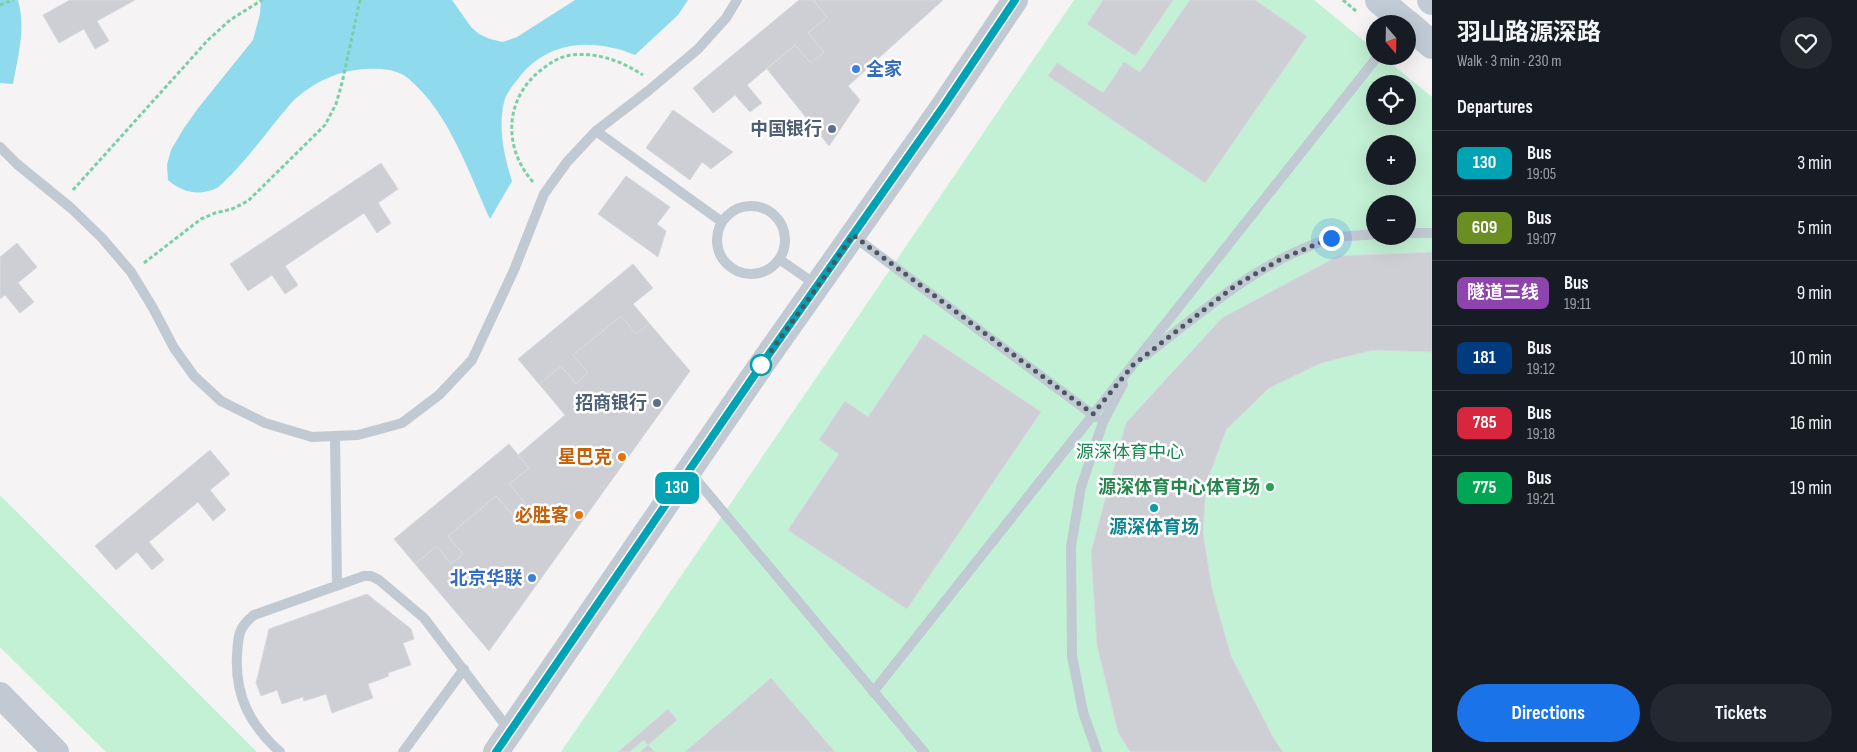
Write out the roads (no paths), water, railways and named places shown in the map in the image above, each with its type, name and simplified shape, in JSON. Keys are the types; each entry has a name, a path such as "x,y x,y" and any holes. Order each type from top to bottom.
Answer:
{"main road":[{"path":"1378,0 1396,15"},
{"path":"1416,31 1432,45"}],"street":[{"path":"503,742 762,364 943,107 1015,0"},
{"path":"0,696 56,752"}],"lane":[{"path":"0,146 17,164 62,201 102,238 131,272 174,348 194,376 221,400 265,422 312,437 358,435 402,423 440,395 472,360 514,270 544,194 567,162 596,131 698,49 726,18 737,0"},
{"path":"873,692 1371,65"},
{"path":"596,131 722,222"},
{"path":"749,206 760,207 778,219 783,228 784,250 771,268 761,273 749,274 738,271 728,265 721,256 718,239 722,222 739,209 749,206"},
{"path":"1416,233 1432,234"},
{"path":"853,235 1103,422"},
{"path":"1097,752 1083,712 1072,656 1071,547 1081,487 1103,422 1133,365 1236,285 1281,259 1331,238 1366,235"},
{"path":"779,259 818,286"},
{"path":"335,437 337,585"},
{"path":"689,470 924,752"},
{"path":"280,752 268,742 252,720 239,694 236,666 238,637 243,624 254,615 364,576 371,576 379,580 424,618 464,668 503,742"},
{"path":"403,752 464,668"}],"water":[{"path":"0,0 18,0 20,10 21,32 13,84 0,83"},
{"path":"261,0 452,0 471,27 479,34 503,42 517,37 575,0 688,0 678,15 635,55 603,46 572,46 543,56 518,79 506,96 502,112 503,142 512,181 490,219 466,163 436,109 405,76 394,71 382,69 346,72 327,78 310,88 294,100 237,169 217,188 204,192 191,192 179,188 168,180 167,165 171,150 184,128 253,40 260,14"}],"place":[{"name":"全家","path":"856,69"},
{"name":"中国银行","path":"832,129"},
{"name":"招商银行","path":"657,403"},
{"name":"星巴克","path":"622,457"},
{"name":"源深体育中心体育场","path":"1270,487"},
{"name":"源深体育场","path":"1154,508"},
{"name":"必胜客","path":"579,515"},
{"name":"北京华联","path":"532,578"}],"park label":[{"name":"源深体育中心","path":"1130,452"}]}
